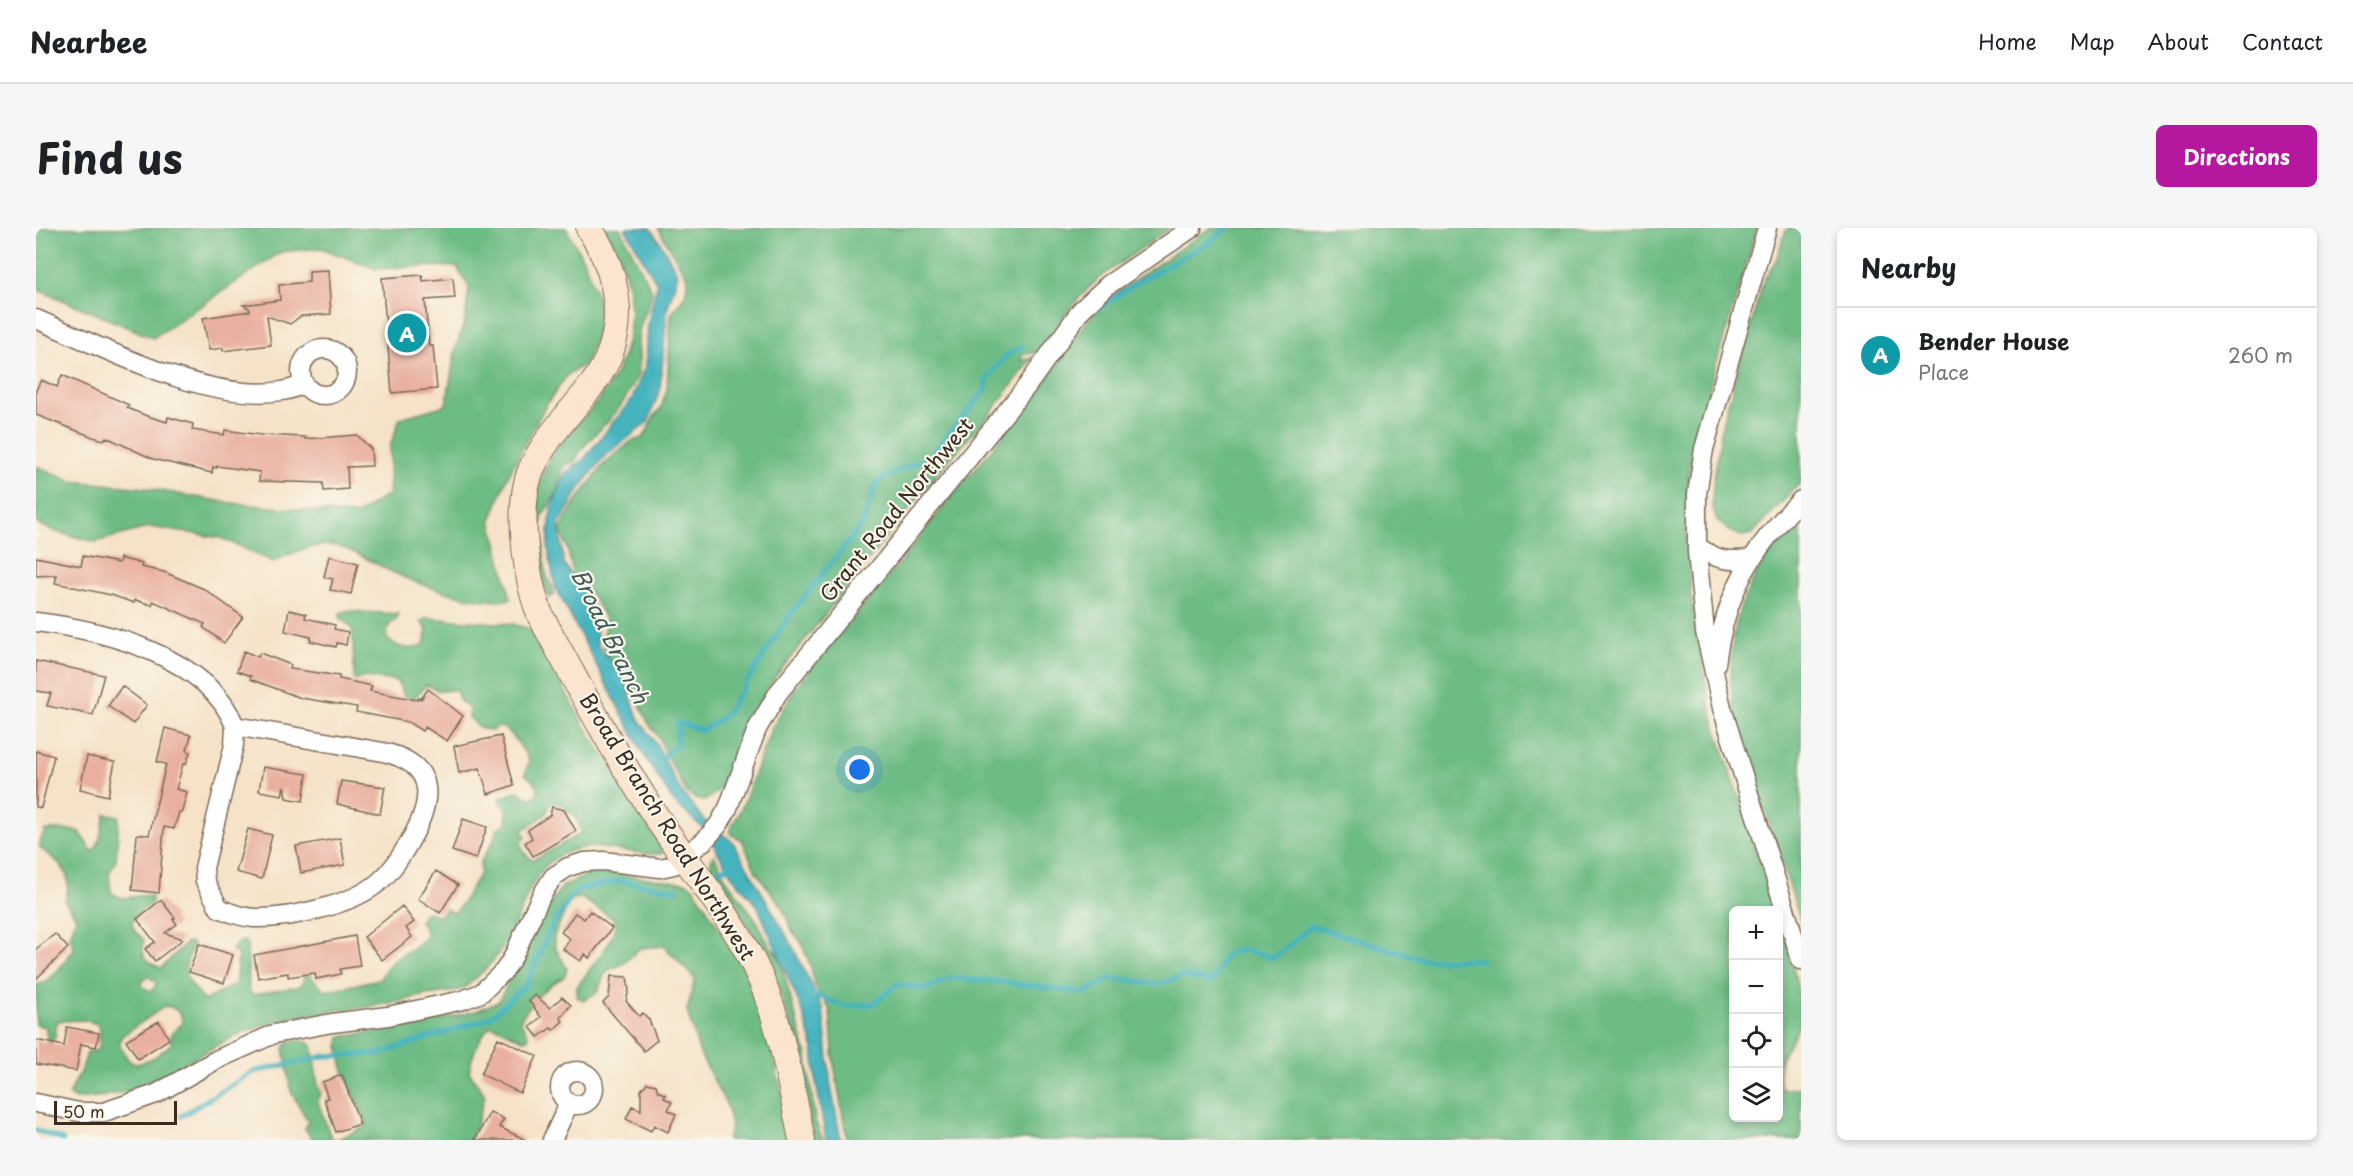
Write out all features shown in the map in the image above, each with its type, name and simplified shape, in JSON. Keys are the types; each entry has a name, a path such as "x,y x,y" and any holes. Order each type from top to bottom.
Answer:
{"main road":[{"name":"Broad Branch Road Northwest","path":"589,228 602,252 614,283 617,331 613,348 602,371 544,446 529,477 523,510 533,595 541,617 588,705 638,789 741,940 762,982 779,1033 802,1140"}],"street":[{"name":"Grant Road Northwest","path":"684,858 719,824 732,799 757,729 778,693 1027,386 1074,318 1100,292 1192,228"},
{"path":"1767,228 1704,449 1697,494 1697,546 1703,615 1715,674 1737,759 1801,960"},
{"path":"36,319 158,370 201,384 256,393 283,391 304,384"},
{"path":"1715,674 1719,643 1736,585 1750,559 1770,533 1801,501"},
{"path":"1697,546 1719,559 1734,561 1750,559"},
{"path":"36,622 96,632 172,661 196,677 227,709 235,726 234,745 204,868 205,881 219,908 232,914 253,918 278,917 352,900 381,882 395,865 425,812 427,796 423,776 412,763 400,756 383,752 235,726"},
{"path":"36,1103 79,1112 104,1112 156,1094 234,1050 274,1034 388,1016 464,1000 481,993 504,971 513,957 541,896 553,877 568,867 584,862 603,861 660,868 674,865 684,858"},
{"path":"552,1140 569,1103"}],"green space":[{"path":"36,228 566,228 584,261 599,302 599,330 585,364 568,374 546,405 508,476 491,520 511,599 482,600 448,593 386,569 351,551 331,545 308,548 273,562 221,538 150,527 96,542 56,532 36,523 36,466 71,481 145,488 230,503 357,515 389,494 390,447 400,418 446,405 456,347 465,321 469,287 457,267 376,269 321,248 281,252 153,338 36,289"},
{"path":"603,228 620,228 652,295 639,331 639,364 635,381 615,414 587,443 575,461 564,466 557,493 542,516 546,574 555,594 550,598 543,582 535,545 534,525 539,486 553,453 600,398 613,378 623,357 629,335 631,313 624,270"},
{"path":"658,228 1170,228 1099,278 1072,305 1038,352 1022,355 1021,361 1033,358 776,676 746,724 724,785 705,801 687,793 660,739 649,724 629,675 611,665 602,641 606,625 604,616 593,597 573,573 560,530 573,506 604,464 633,440 641,439 661,408 667,389 671,314 685,296 688,279"},
{"path":"1210,228 1757,228 1714,371 1688,475 1686,535 1691,596 1715,725 1775,906 1729,906 1729,1122 1783,1122 1783,1090 1801,1087 1801,1140 847,1140 834,1064 830,1010 815,986 811,967 800,940 793,932 781,905 756,872 742,840 732,835 730,830 744,802 771,729 798,684 1021,414 1068,351 1085,323 1110,297"},
{"path":"1787,228 1801,228 1801,482 1752,534 1742,536 1731,532 1717,521 1712,504 1713,484 1723,421 1764,279 1776,260"},
{"path":"1801,517 1801,922 1735,717 1731,687 1731,659 1734,633 1750,584 1764,561"},
{"path":"346,611 398,614 397,619 389,625 386,638 399,646 409,648 424,645 427,629 421,622 426,618 513,624 533,632 584,725 663,849 662,854 642,854 586,847 561,855 549,863 532,885 508,939 498,955 481,974 462,989 391,1003 301,1016 268,1024 224,1041 157,1079 135,1088 102,1096 76,1099 71,1097 69,1094 87,1052 99,1050 100,1032 98,1024 83,1020 57,1021 55,1038 50,1043 47,1040 46,1027 36,1025 36,985 53,975 74,949 70,937 76,917 65,901 68,882 64,870 40,848 45,830 80,832 90,849 94,851 99,842 105,814 119,816 116,860 109,873 111,893 122,898 149,895 152,897 152,903 135,916 132,923 134,930 144,940 145,958 152,963 161,968 186,943 191,942 193,945 186,964 186,975 204,1001 235,985 238,955 232,950 243,941 247,945 249,990 253,995 301,986 304,978 299,956 306,954 311,977 325,991 380,979 390,964 424,938 427,933 420,921 423,914 428,912 440,916 446,909 453,913 457,911 481,872 480,863 494,840 496,830 506,823 506,810 499,799 517,791 531,799 538,793 537,785 525,774 528,758 515,739 498,726 492,731 480,728 469,717 469,708 459,700 454,690 440,691 427,685 411,701 406,699 397,681 366,677 356,680 354,678 353,633 351,627 340,618 340,613","holes":["554,802 564,805 566,811 574,814 582,833 533,860 526,855 522,847 521,842 527,836 523,834 523,830 546,814 550,804","147,976 157,983 151,992 141,985","165,1006 180,1013 183,1023 171,1034 171,1044 155,1057 138,1064 129,1061 119,1043 122,1036"]},
{"path":"714,855 726,879 779,957 807,1056 815,1120 823,1140 813,1140 788,1017 777,981 747,924 711,874 711,859"},
{"path":"593,873 687,883 694,888 743,966 768,1030 792,1140 727,1140 731,1129 728,1108 700,1054 687,1011 695,979 664,946 640,948 623,964 610,969 604,975 598,992 584,1000 577,997 577,987 607,946 616,926 614,919 580,897 569,902 554,936 555,947 567,969 564,977 539,996 520,1020 528,1039 523,1040 490,1026 476,1048 469,1072 485,1095 470,1140 336,1140 365,1127 366,1121 343,1069 339,1047 340,1037 413,1026 476,1011 498,1002 524,955 544,910 564,885"},
{"path":"1783,931 1796,983 1801,1021 1783,1054"},
{"path":"292,1041 305,1041 312,1045 321,1094 318,1102 331,1138 336,1140 313,1140 305,1129 308,1121 291,1092 284,1049 286,1044"}],"water":[{"path":"625,228 650,228 678,274 667,310 660,390 648,422 603,458 580,488 559,525 564,564 594,608 598,646 625,678 638,718 657,745 679,788 703,819 733,842 792,945 823,1009 831,1087 841,1140 826,1140 816,1082 813,1046 802,1010 757,905 732,876 704,829 674,802 645,757 555,587 548,547 551,508 566,472 583,460 632,399 646,364 648,322 657,284"}],"building":[{"path":"328,270 331,314 301,316 290,324 267,316 271,345 223,351 223,348 209,350 203,318 250,311 243,305 280,300 279,285 309,282 309,271"},
{"path":"422,275 423,281 453,278 455,298 425,300 429,346 433,346 437,389 392,393 382,278"},
{"path":"62,375 129,405 127,408 147,416 167,422 168,417 193,424 192,430 224,435 225,430 261,435 305,437 305,439 357,435 371,449 372,466 347,467 348,489 324,491 323,483 259,481 260,472 217,466 217,468 213,467 212,473 153,459 106,437 104,440 93,437 36,415 36,390 41,380 57,387"},
{"path":"83,556 119,563 120,558 142,564 141,567 164,572 204,589 243,617 224,643 203,627 205,624 153,601 152,605 135,600 134,603 111,595 55,583 57,575 36,576 36,557 81,566"},
{"path":"329,556 358,563 351,594 330,590 333,579 324,577"},
{"path":"289,610 306,614 305,618 335,625 334,629 348,632 346,645 337,643 336,647 310,641 311,637 285,631"},
{"path":"244,651 258,657 260,653 291,665 290,669 339,676 339,679 372,686 370,691 417,700 421,699 428,689 463,716 447,741 425,727 422,731 408,722 356,712 357,707 301,698 250,679 251,676 237,671"},
{"path":"36,661 104,675 93,715 47,706 51,693 36,691"},
{"path":"122,686 147,705 133,724 108,706"},
{"path":"165,728 191,735 187,751 190,752 186,764 183,764 176,789 187,792 182,812 179,812 174,829 164,827 159,893 132,890 137,834 149,835 166,764 157,762"},
{"path":"501,736 514,785 488,794 480,768 459,773 454,746"},
{"path":"36,751 54,756 41,808 36,807"},
{"path":"87,756 115,762 108,796 80,789"},
{"path":"263,767 307,774 303,801 286,798 284,786 282,795 259,791"},
{"path":"341,781 385,787 380,814 337,804"},
{"path":"552,807 564,810 576,831 533,856 525,843 532,838 528,830 550,815"},
{"path":"463,819 487,827 476,859 452,851"},
{"path":"248,829 272,835 262,879 236,872"},
{"path":"340,838 345,865 301,873 296,846"},
{"path":"436,871 458,885 440,913 418,899"},
{"path":"161,900 177,924 165,933 183,939 155,961 145,949 155,942 137,919"},
{"path":"402,906 414,922 406,928 412,937 382,960 364,937"},
{"path":"590,911 612,928 589,958 585,954 580,961 563,949 570,939 561,932 575,913 584,919"},
{"path":"55,934 68,948 36,979 36,949"},
{"path":"355,936 360,966 340,969 341,974 316,979 315,973 288,977 288,973 258,978 254,955"},
{"path":"199,944 233,955 224,983 189,972"},
{"path":"611,976 627,977 629,990 626,1001 639,1016 643,1013 649,1020 657,1040 644,1051 603,1003 609,997"},
{"path":"535,995 550,1008 562,997 571,1005 560,1018 563,1021 553,1030 551,1028 538,1037 530,1027 541,1017 529,1001"},
{"path":"159,1021 169,1039 138,1059 126,1040"},
{"path":"67,1027 99,1033 96,1047 81,1044 76,1071 36,1064 36,1040 64,1046"},
{"path":"498,1038 537,1056 520,1093 481,1074"},
{"path":"342,1075 360,1124 336,1132 324,1099 328,1098 322,1082"},
{"path":"647,1083 656,1085 658,1091 666,1095 664,1098 672,1102 668,1110 676,1114 668,1132 654,1125 651,1131 626,1119 632,1106 641,1110 641,1090"},
{"path":"490,1112 504,1119 499,1127 526,1140 475,1140"}],"waterway":[{"path":"1099,308 1143,279 1211,241 1227,228"},
{"path":"658,763 677,744 678,723 703,730 725,716 789,616 862,525 877,481 930,456 985,391 988,377 1008,354 1022,347"},
{"path":"714,873 731,865"},
{"path":"181,1116 253,1072 325,1056 379,1054 489,1018 526,985 554,922 577,890 620,881 677,890"},
{"path":"811,999 816,995 843,1006 873,1004 898,984 926,989 951,978 1003,982 1085,993 1111,978 1157,984 1185,976 1212,982 1227,953 1245,950 1274,958 1312,926 1421,959 1481,960"},
{"path":"36,1130 63,1140"}],"place":[{"name":"Bender House","path":"407,333"}],"water label":[{"name":"Broad Branch","path":"610,636"}]}
